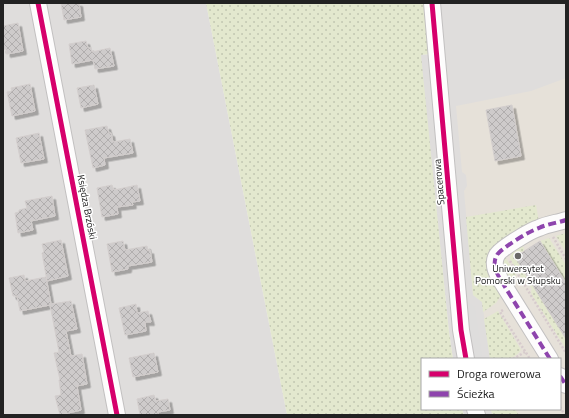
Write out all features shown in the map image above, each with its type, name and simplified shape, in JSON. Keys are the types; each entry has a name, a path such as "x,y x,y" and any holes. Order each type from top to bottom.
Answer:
{"street":[{"name":"Księdza Brzóski","path":"38,3 117,415"},
{"name":"Spacerowa","path":"432,3 461,330 466,358"},
{"path":"549,358 500,279 495,267 495,261 501,250 532,231 542,226 566,220"}],"path":[{"path":"550,232 566,258"},
{"path":"506,255 566,353"},
{"path":"516,358 525,352"}],"shaded area":[{"path":"3,3 206,3 287,415 3,415"},
{"path":"425,3 566,3 566,415 464,415 462,410 561,410 561,358 453,358 420,55 430,54"},
{"name":"Uniwersytet Pomorski w Słupsku","path":"566,78 566,415 493,415 490,410 561,410 561,358 490,358 482,302 473,295 464,191 467,186 466,175 462,172 456,106 531,91"},
{"path":"467,302 475,307 482,355 480,358 474,358"}],"green space":[{"path":"206,3 425,3 430,54 421,55 453,358 421,358 421,410 462,410 464,415 287,415"},
{"path":"536,205 539,222 501,243 500,297 496,303 483,312 482,302 473,295 466,217"},
{"path":"566,233 566,252 556,236"},
{"path":"549,238 566,265 566,283 540,241"},
{"path":"523,246 524,251 515,257 528,278 523,281 510,259 510,256 513,252"},
{"path":"504,255 516,275 508,282 500,267"},
{"path":"532,284 566,339 566,349 532,295 532,289 530,286"},
{"path":"498,311 521,350 518,354 511,358 490,358 484,319"},
{"path":"490,410 516,410 519,415 493,415"}],"building":[{"path":"61,3 79,3 81,17 64,20"},
{"path":"18,23 23,51 7,54 6,49 3,50 3,26"},
{"path":"86,41 88,48 91,48 92,52 110,48 114,66 95,69 93,60 72,64 69,44"},
{"path":"30,84 35,111 12,116 7,92 12,91 11,88"},
{"path":"94,85 98,104 81,108 77,88"},
{"path":"512,105 521,156 495,161 486,110"},
{"path":"107,126 109,133 111,133 113,142 130,139 133,153 104,158 105,165 93,168 85,130"},
{"path":"39,133 44,159 21,163 16,138"},
{"path":"112,185 114,190 137,185 140,201 132,202 133,205 117,207 118,214 102,217 97,188"},
{"path":"52,196 55,216 31,221 33,230 18,233 15,213 19,212 19,210 27,208 25,201"},
{"path":"61,240 68,276 47,281 42,253 44,252 42,244"},
{"path":"123,241 125,250 147,246 148,251 150,250 152,262 128,266 128,269 112,272 107,244"},
{"path":"540,241 566,283 566,339 515,257"},
{"path":"24,275 25,281 46,277 51,304 71,301 77,329 66,331 71,356 82,354 87,384 77,386 81,410 60,415 55,396 61,395 60,380 54,353 59,352 50,305 20,311 17,296 13,296 9,278"},
{"path":"136,304 137,313 148,311 151,322 145,322 146,331 125,335 119,308"},
{"path":"154,353 158,372 133,377 129,358"},
{"path":"154,395 156,401 168,399 170,410 158,412 158,415 140,415 137,399"}],"marked path":[{"path":"549,358 500,279 496,270 495,261 499,252 509,244 535,229 566,220"},
{"path":"561,378 566,385"}],"cycle path":[{"path":"38,3 117,415"},
{"path":"432,3 461,330 466,358"}],"place":[{"name":"Uniwersytet Pomorski w Słupsku","path":"518,256"}]}
